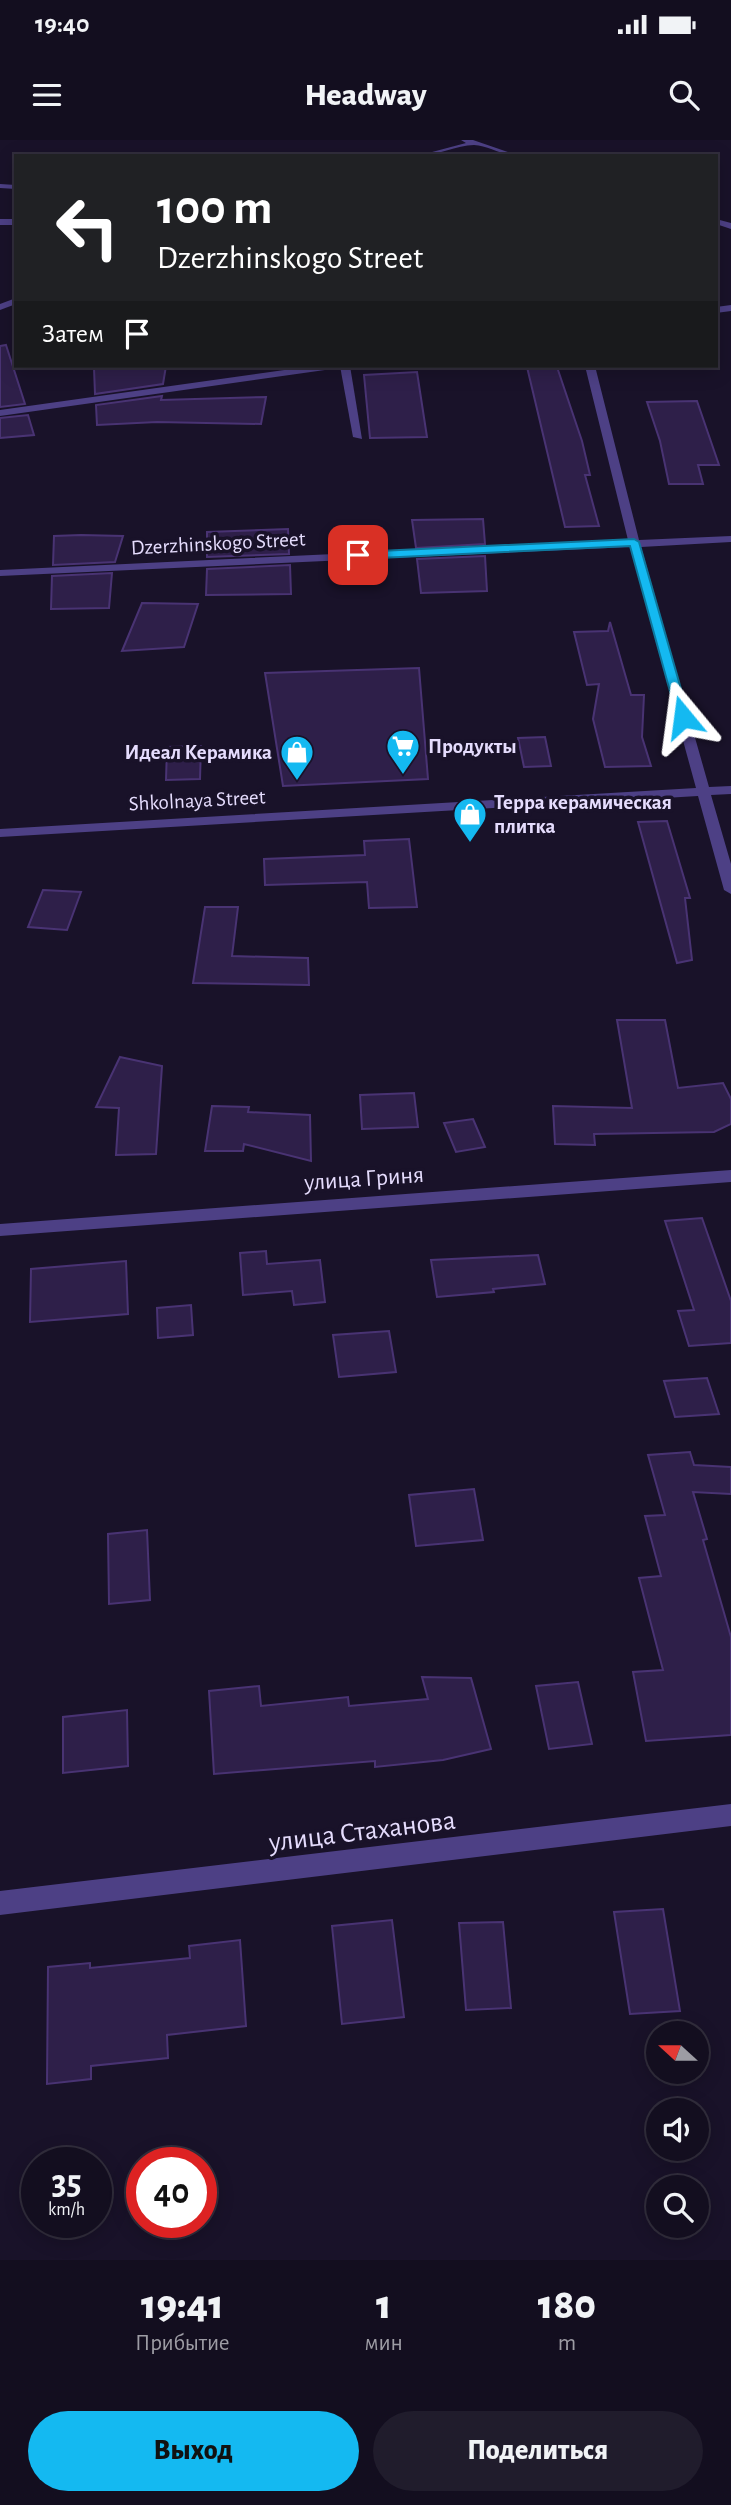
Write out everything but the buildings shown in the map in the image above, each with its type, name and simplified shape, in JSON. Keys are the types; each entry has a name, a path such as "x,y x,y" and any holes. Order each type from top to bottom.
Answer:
{"street":[{"path":"428,154 470,141 509,154"},
{"path":"0,413 317,368"},
{"path":"345,368 358,437"},
{"path":"590,368 634,542 731,890"},
{"name":"Dzerzhinskogo Street","path":"0,572 731,539"},
{"name":"Shkolnaya Street","path":"0,833 731,790"},
{"name":"улица Гриня","path":"0,1230 731,1176"},
{"name":"улица Стаханова","path":"0,1903 731,1815"}],"place":[{"name":"Продукты","path":"403,776"},
{"name":"Идеал Керамика","path":"297,782"},
{"name":"Терра керамическая плитка","path":"470,844"}],"route":[{"path":"358,555 634,542 683,717"}]}
